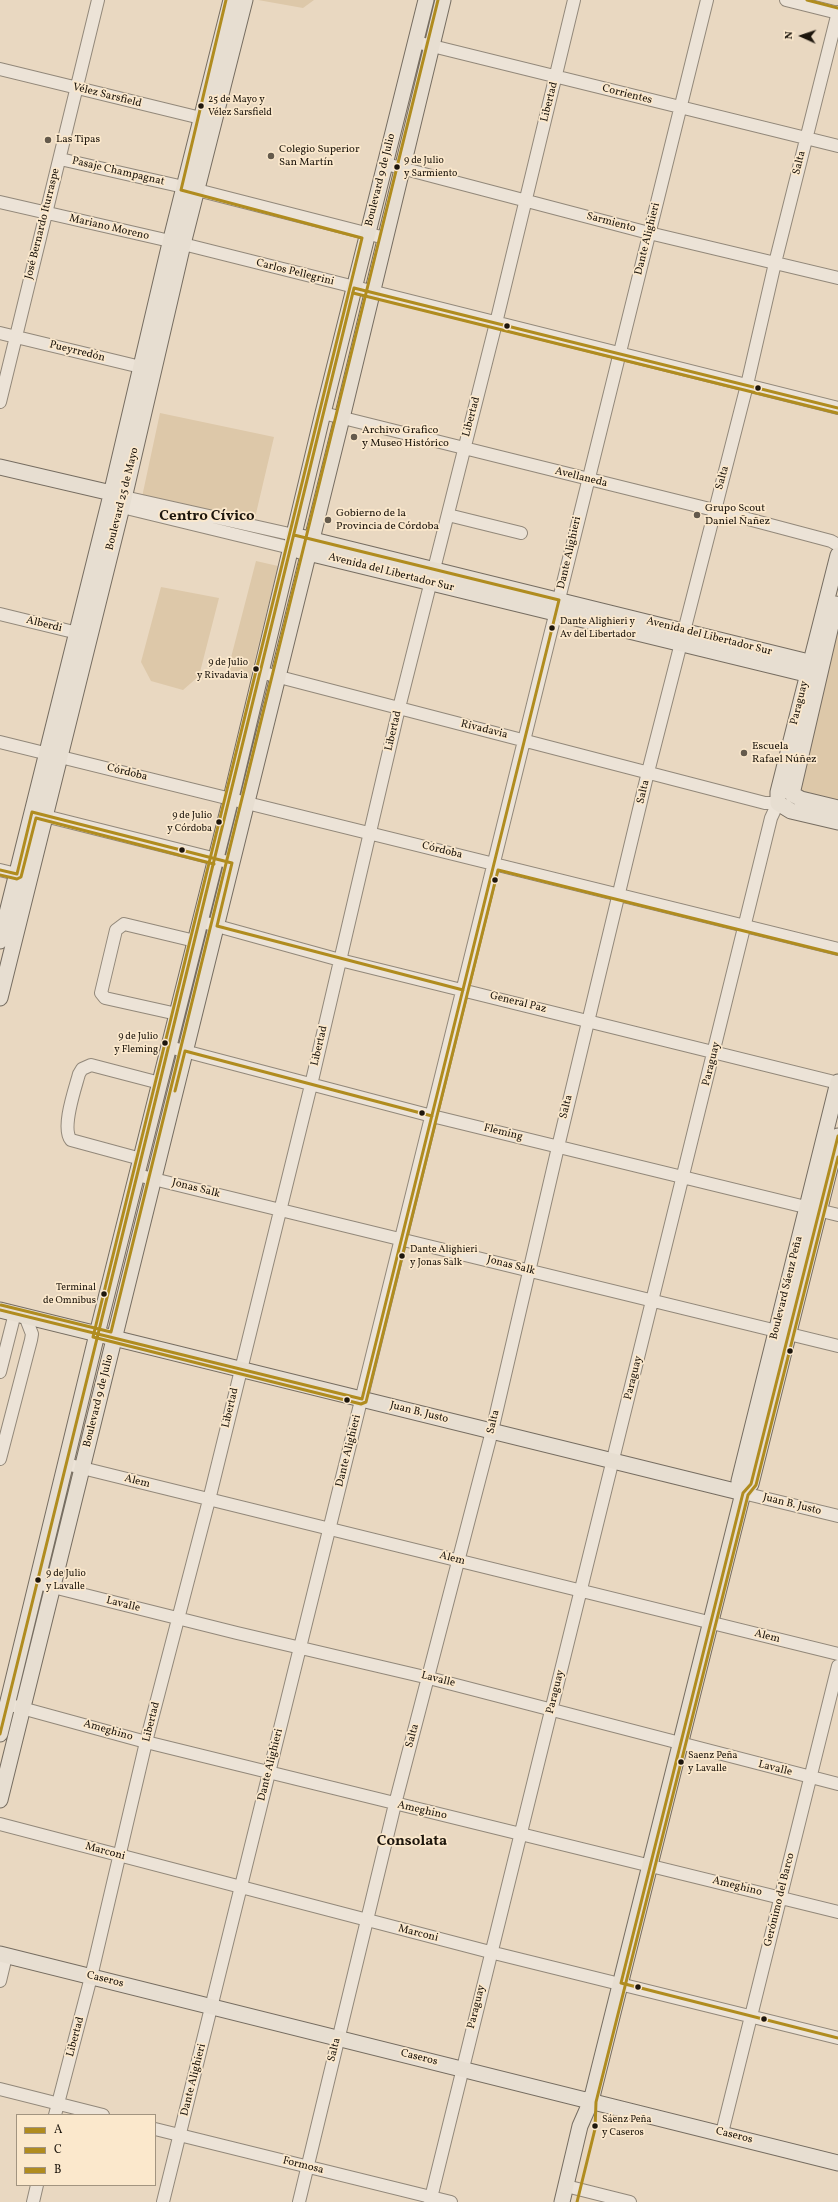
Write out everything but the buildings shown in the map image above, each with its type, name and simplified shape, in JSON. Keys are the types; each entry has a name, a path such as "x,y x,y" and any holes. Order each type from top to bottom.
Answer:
{"main road":[{"name":"Boulevard 25 de Mayo","path":"0,998 23,875 82,634 117,500 177,243 208,120 231,0"},
{"name":"Boulevard 25 de Mayo","path":"208,120 245,0"},
{"name":"Boulevard 9 de Julio","path":"0,1734 97,1334 199,921 231,798 323,413 426,0"},
{"name":"Boulevard 9 de Julio","path":"0,1800 81,1468 115,1338 217,926 246,802 342,418 443,0"},
{"path":"0,467 117,500"},
{"path":"0,476 117,500"},
{"name":"Avenida del Libertador Sur","path":"292,542 814,669"},
{"name":"Paraguay","path":"792,794 814,669 838,555"},
{"name":"Paraguay","path":"778,803 778,792 814,669 838,597"},
{"path":"778,803 792,794 801,799 838,808"},
{"name":"Rivadavia","path":"778,803 791,811 838,822"},
{"name":"Boulevard 25 de Mayo","path":"0,941 23,875"},
{"name":"Boulevard Sáenz Peña","path":"562,2202 571,2192 590,2128 591,2101 709,1622 743,1493 751,1484 783,1332 813,1209 838,1082"},
{"name":"Boulevard Sáenz Peña","path":"813,1209 838,1136"},
{"name":"Juan B. Justo","path":"0,1310 743,1493"},
{"name":"Caseros","path":"3,1955 838,2163"}],"street":[{"name":"José Bernardo Iturraspe","path":"0,402 98,0"},
{"name":"Libertad","path":"55,2114 91,1977 146,1742 209,1500 311,1085 399,708 496,323 574,0"},
{"name":"Dante Alighieri","path":"163,2202 558,607 587,480 620,354 707,0"},
{"path":"786,0 838,12"},
{"name":"Salta","path":"299,2202 395,1804 492,1431 588,1020 620,895 648,772 747,385 775,263 838,12"},
{"name":"Corrientes","path":"416,42 680,109 838,146"},
{"name":"Vélez Sarsfield","path":"0,70 208,120"},
{"name":"Pasaje Champagnat","path":"60,159 191,189 385,238"},
{"name":"Sarmiento","path":"386,164 649,233 838,278"},
{"name":"Mariano Moreno","path":"0,202 177,243"},
{"name":"Carlos Pellegrini","path":"177,243 372,293 838,408"},
{"name":"Pueyrredón","path":"0,333 147,369"},
{"name":"Avellaneda","path":"323,413 587,480 714,510 831,541 838,545"},
{"path":"117,500 292,542"},
{"path":"448,514 521,533"},
{"name":"Alberdi","path":"0,614 82,634"},
{"name":"Rivadavia","path":"260,672 765,803 778,803"},
{"name":"Córdoba","path":"0,742 838,948"},
{"name":"Paraguay","path":"430,2200 490,1952 552,1710 684,1178 771,818 778,803"},
{"path":"38,814 232,863"},
{"path":"0,870 23,875"},
{"name":"General Paz","path":"199,921 340,960 838,1082"},
{"path":"177,1014 105,998 101,993 116,930 124,924 195,941"},
{"name":"Fleming","path":"169,1047 432,1116 838,1215"},
{"path":"141,1159 71,1140 66,1133 79,1074 82,1069 91,1065 160,1082"},
{"name":"Jonas Salk","path":"137,1175 838,1346"},
{"path":"0,1372 20,1314"},
{"path":"0,1459 32,1334 20,1314"},
{"name":"Alem","path":"66,1464 838,1654"},
{"name":"Juan B. Justo","path":"743,1493 838,1516"},
{"name":"Lavalle","path":"37,1583 178,1619 428,1678 838,1784"},
{"name":"Gerónimo del Barco","path":"722,2133 838,1666"},
{"name":"Ameghino","path":"7,1704 146,1742 838,1912"},
{"name":"Marconi","path":"0,1824 368,1921 838,2038"},
{"path":"0,1981 3,1955"},
{"path":"0,2089 99,2114"},
{"name":"Formosa","path":"156,2129 430,2200 450,2202"},
{"path":"33,2202 37,2186"},
{"path":"571,2192 630,2202"}],"shaded area":[{"path":"258,0 314,0 303,8"},
{"path":"160,413 274,437 254,522 142,497"},
{"path":"256,561 278,566 250,679 227,673"},
{"path":"161,587 219,598 199,676 183,690 151,681 141,662"},
{"path":"838,597 838,808 795,797 823,658"}],"transit line":[{"name":"C","path":"226,0 181,190 362,238 93,1337 361,1404 366,1402 498,870 837,954"},
{"name":"B","path":"1,1305 111,1332 438,0"},
{"name":"B","path":"807,0 838,8"},
{"name":"A","path":"0,1734 354,288 838,408"},
{"name":"C","path":"353,293 837,413"},
{"name":"A","path":"0,1310 362,1399 559,600 294,535"},
{"name":"A","path":"0,870 17,874 32,812 232,863 217,926 463,990"},
{"name":"C","path":"0,875 17,879 21,877 36,818 214,864"},
{"name":"A","path":"175,1091 185,1051 432,1116"},
{"name":"A","path":"838,1136 751,1484 743,1493 621,1983 838,2038"},
{"name":"C","path":"577,2202 595,2129 596,2102 748,1495 756,1485 838,1157"}],"place":[{"name":"25 de Mayo y Vélez Sarsfield","path":"201,106"},
{"name":"Las Tipas","path":"48,140"},
{"name":"Colegio Superior San Martín","path":"271,156"},
{"name":"9 de Julio y Sarmiento","path":"397,167"},
{"name":"Archivo Grafico y Museo Histórico","path":"354,437"},
{"name":"Grupo Scout Daniel Ñañez","path":"697,515"},
{"name":"Gobierno de la Provincia de Córdoba","path":"328,520"},
{"name":"Dante Alighieri y Av del Libertador","path":"552,628"},
{"name":"9 de Julio y Rivadavia","path":"256,669"},
{"name":"Escuela Rafael Núñez","path":"744,753"},
{"name":"9 de Julio y Córdoba","path":"219,822"},
{"name":"9 de Julio y Fleming","path":"165,1043"},
{"name":"Dante Alighieri y Jonas Salk","path":"402,1256"},
{"name":"Terminal de Omnibus","path":"104,1294"},
{"name":"9 de Julio y Lavalle","path":"38,1580"},
{"name":"Saenz Peña y Lavalle","path":"681,1762"},
{"name":"Sáenz Peña y Caseros","path":"595,2126"}],"district":[{"name":"Centro Cívico","path":"207,517"},
{"name":"Consolata","path":"412,1842"}]}
